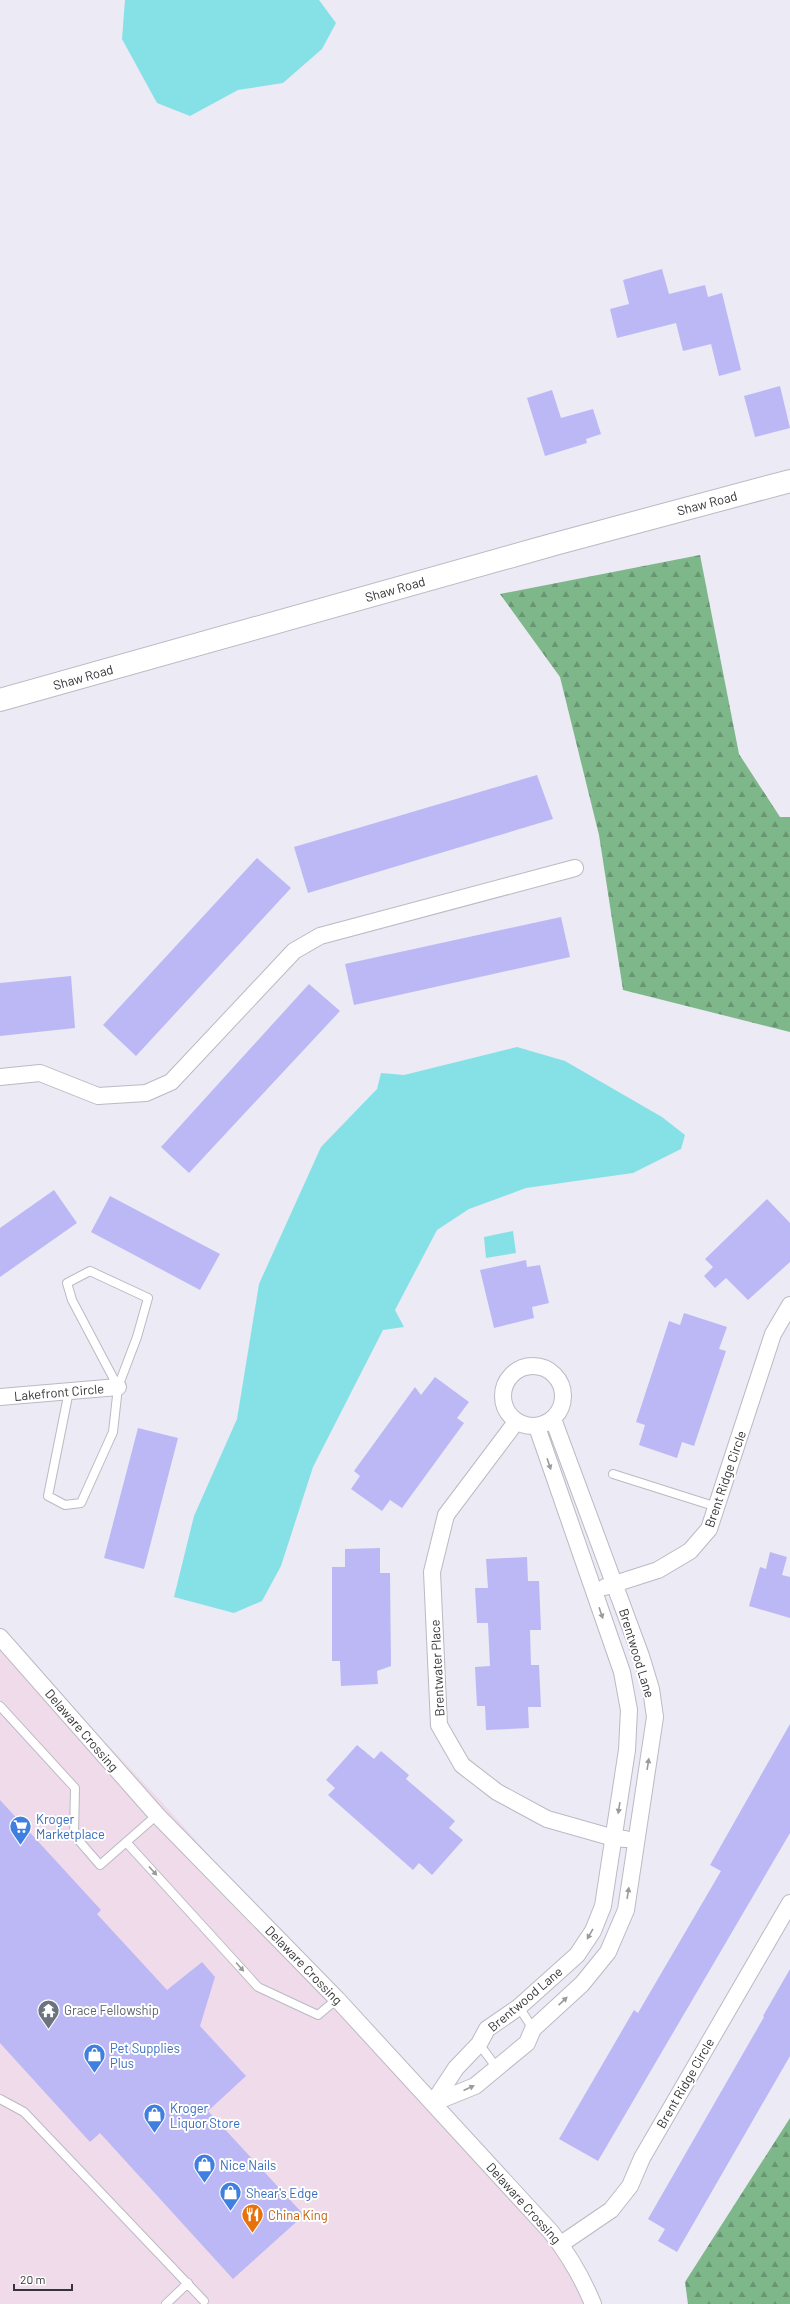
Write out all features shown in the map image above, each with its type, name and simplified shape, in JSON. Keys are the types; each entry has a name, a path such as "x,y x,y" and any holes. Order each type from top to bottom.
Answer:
{"main road":[{"name":"Shaw Road","path":"0,700 549,546 790,481"}],"street":[{"path":"0,1077 40,1073 98,1096 146,1093 171,1082 294,951 320,936 574,868"},
{"name":"Brent Ridge Circle","path":"594,1590 658,1570 690,1551 709,1529 773,1334 790,1305"},
{"path":"537,1366 547,1368 556,1375 564,1390 564,1401 560,1411 553,1419 536,1427 526,1426 516,1422 508,1414 504,1405 504,1385 510,1376 518,1369 537,1366"},
{"name":"Lakefront Circle","path":"0,1397 118,1387"},
{"name":"Brentwood Lane","path":"433,2103 474,2086 527,2043 533,2029 582,1984 608,1952 626,1910 655,1717 651,1689 641,1656 553,1419"},
{"name":"Brentwater Place","path":"516,1422 446,1515 432,1572 439,1725 462,1765 497,1792 547,1819 614,1838 636,1840"},
{"name":"Brentwood Lane","path":"433,2103 456,2068 479,2044 487,2029 502,2017 519,2008 577,1955 593,1931 602,1906 614,1838 627,1750 629,1710 622,1672 536,1427"},
{"name":"Delaware Crossing","path":"0,1637 157,1815 337,1999 561,2244 584,2281 593,2304"},
{"name":"Brent Ridge Circle","path":"561,2244 610,2210 630,2186 642,2158 790,1903"}],"lane":[{"path":"69,1391 48,1496 65,1505 81,1503 113,1432 118,1387 137,1337 148,1298 90,1271 67,1283 72,1300 118,1387"},
{"path":"613,1474 717,1507"},
{"path":"0,1706 76,1788 74,1835 100,1865 157,1815"},
{"path":"126,1842 258,1988 318,2015 337,1999"},
{"path":"519,2008 533,2029"},
{"path":"479,2044 497,2068"},
{"path":"0,2099 24,2112 204,2301"},
{"path":"166,2304 188,2283"}],"shaded area":[{"path":"0,1631 160,1800 337,1999 551,2232 593,2304 0,2304"}],"green space":[{"path":"700,555 739,754 780,817 790,817 790,1032 623,990 599,835 560,677 500,594"},
{"path":"790,2118 790,2304 688,2304 685,2282"}],"water":[{"path":"125,0 319,0 336,23 322,49 283,83 238,90 190,116 157,103 122,39"},
{"path":"517,1047 565,1061 662,1117 685,1135 681,1149 633,1173 526,1188 469,1209 437,1230 395,1310 404,1327 383,1330 313,1467 281,1566 262,1601 234,1613 174,1597 194,1516 237,1419 259,1284 321,1147 377,1089 381,1073 404,1075"},
{"path":"513,1231 516,1253 486,1258 484,1237"}],"building":[{"path":"662,269 669,294 705,285 708,297 722,293 741,370 719,376 711,344 683,351 676,323 617,338 610,309 629,304 623,280"},
{"path":"780,386 790,428 755,437 744,396"},
{"path":"552,390 561,418 593,409 601,434 586,439 587,443 545,456 527,398"},
{"path":"537,775 553,819 308,893 294,847"},
{"path":"257,858 291,888 136,1056 103,1025"},
{"path":"561,917 570,957 354,1005 345,964"},
{"path":"71,976 75,1028 0,1036 0,983"},
{"path":"309,984 340,1011 189,1173 161,1147"},
{"path":"54,1190 77,1223 0,1277 0,1228"},
{"path":"110,1196 220,1254 200,1290 91,1232"},
{"path":"767,1199 790,1223 790,1262 748,1300 726,1278 715,1288 704,1276 713,1267 705,1259"},
{"path":"526,1260 527,1267 540,1265 549,1303 532,1307 534,1318 494,1328 480,1270"},
{"path":"684,1313 727,1327 719,1349 726,1351 694,1446 682,1442 677,1458 639,1445 645,1425 636,1422 669,1321 680,1325"},
{"path":"435,1377 469,1402 457,1418 464,1423 402,1508 390,1500 382,1511 351,1489 360,1476 354,1471 415,1387 421,1395"},
{"path":"138,1428 178,1438 144,1569 104,1558"},
{"path":"380,1548 380,1573 390,1573 391,1666 377,1671 378,1684 341,1686 340,1661 332,1661 332,1567 345,1567 345,1549"},
{"path":"770,1552 787,1557 782,1575 790,1577 790,1618 749,1606 760,1567 766,1569"},
{"path":"527,1557 528,1581 539,1581 541,1630 530,1630 531,1665 539,1665 541,1707 528,1707 529,1728 486,1730 485,1706 477,1706 475,1667 490,1666 488,1623 477,1623 475,1588 488,1588 486,1559"},
{"path":"790,1724 790,1833 598,2161 559,2139 634,2010 638,2013 721,1871 710,1865"},
{"path":"357,1745 374,1759 381,1751 409,1775 406,1779 455,1821 449,1828 463,1840 432,1875 419,1863 413,1870 328,1795 335,1788 326,1780"},
{"path":"0,1800 101,1910 97,1914 167,1990 202,1962 215,1977 200,2026 246,2076 208,2111 304,2215 233,2279 100,2133 90,2142 0,2043"},
{"path":"790,1969 790,2056 677,2252 658,2241 665,2229 648,2219"}],"place":[{"name":"Kroger Marketplace","path":"21,1846"},
{"name":"Grace Fellowship","path":"49,2030"},
{"name":"Pet Supplies Plus","path":"95,2074"},
{"name":"Kroger Liquor Store","path":"155,2134"},
{"name":"Nice Nails","path":"205,2184"},
{"name":"Shear's Edge","path":"230,2212"},
{"name":"China King","path":"253,2234"}]}
